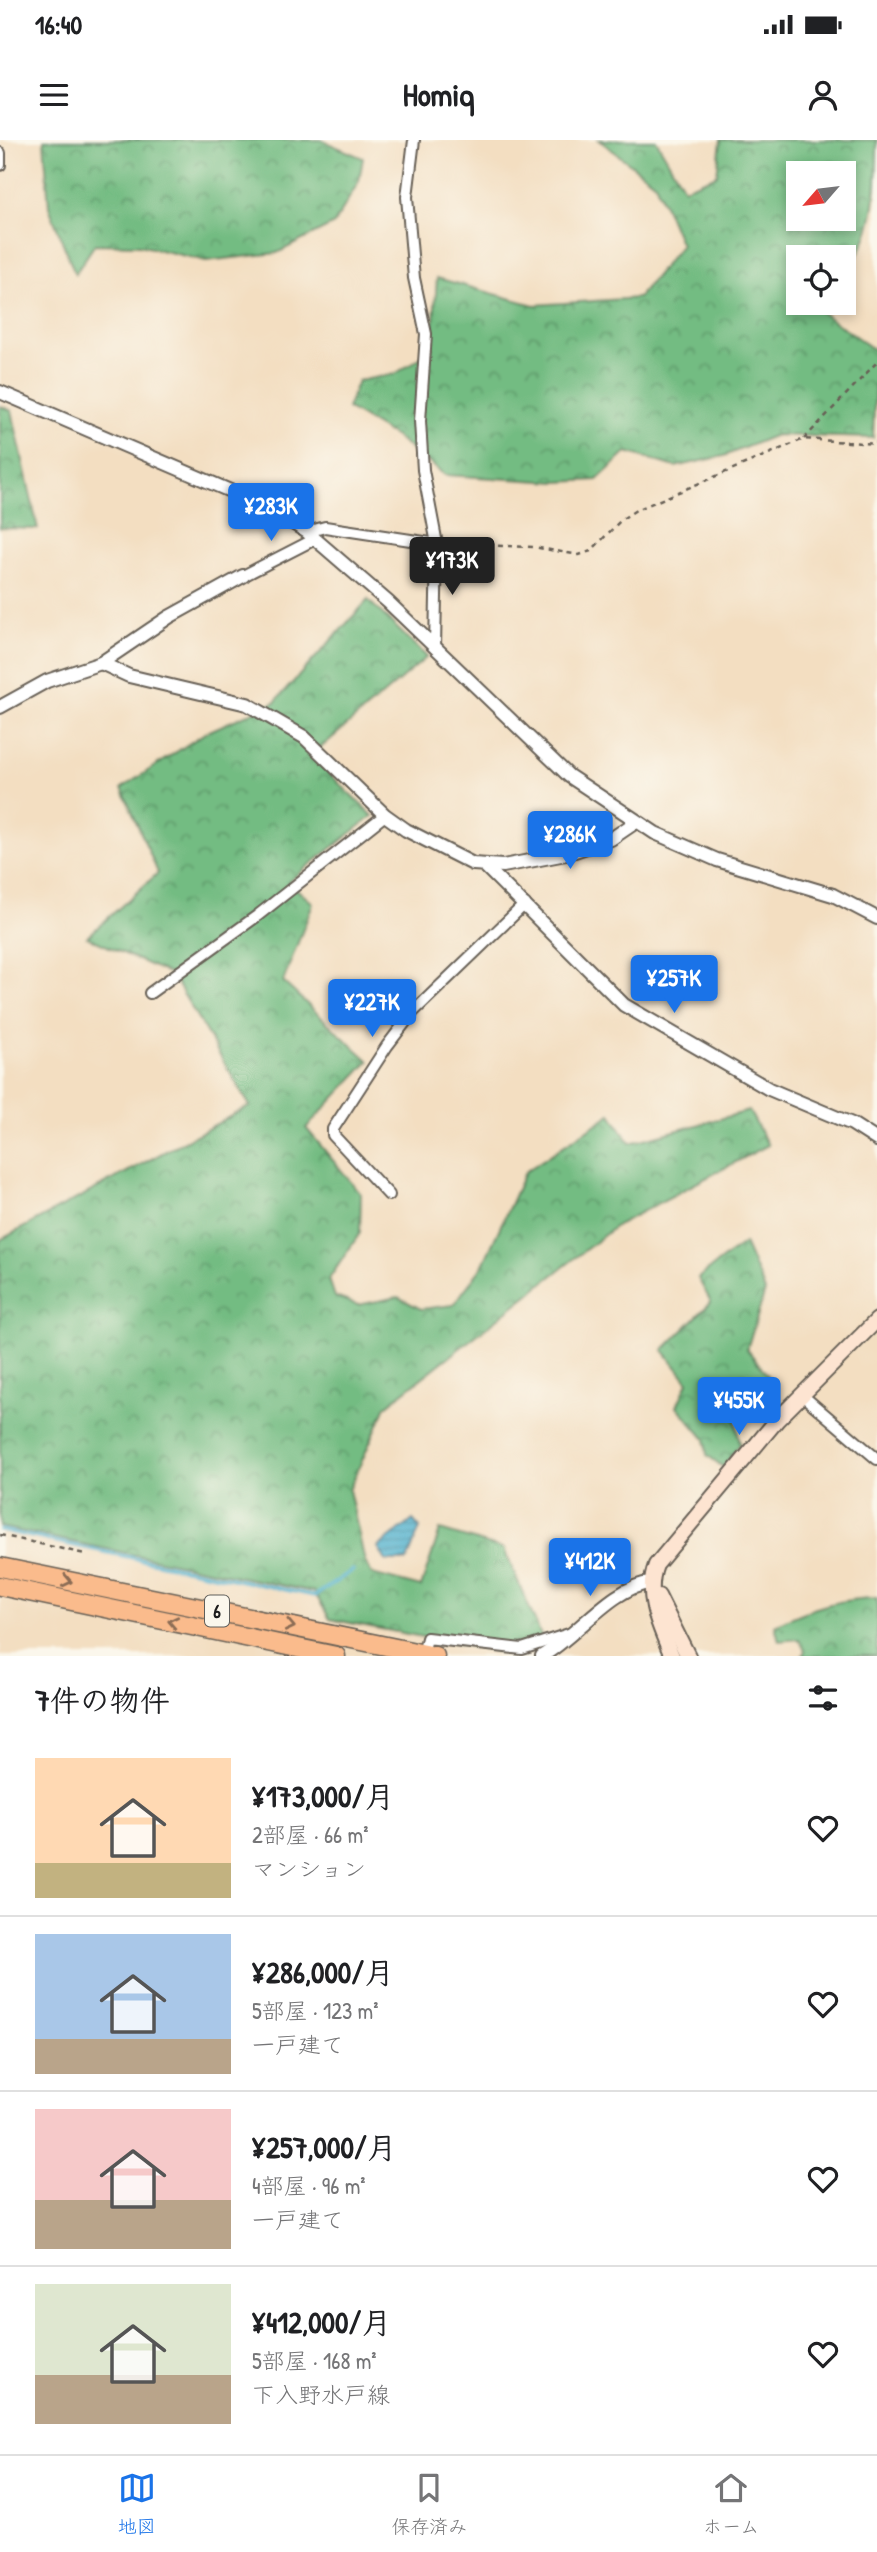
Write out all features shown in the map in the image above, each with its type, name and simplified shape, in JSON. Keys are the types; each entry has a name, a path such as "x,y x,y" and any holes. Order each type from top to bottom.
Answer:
{"highway":[{"name":"6","path":"0,1567 429,1655"},
{"name":"6","path":"0,1586 336,1656"}],"main road":[{"path":"672,1656 658,1621 651,1583 661,1556 743,1457 877,1320"},
{"path":"651,1583 688,1656"}],"street":[{"path":"414,140 407,197 414,278 426,334 420,421 423,470 437,544 435,648"},
{"path":"0,153 0,165"},
{"path":"0,392 265,506 311,535 569,776 671,843 717,860 833,895 877,918"},
{"path":"0,707 47,681 101,663 169,617 325,527 437,544"},
{"path":"101,663 129,676 247,704 304,737 385,816 458,858 485,866 513,865 566,855 611,839 636,822"},
{"path":"150,993 257,916 385,816"},
{"path":"485,866 624,1004 769,1089 852,1124 877,1140"},
{"path":"389,1195 333,1135 333,1129 412,1012 525,904"},
{"path":"802,1395 877,1459"},
{"path":"542,1656 577,1631 630,1586 651,1583"},
{"path":"429,1655 427,1637 522,1649 577,1631"}],"path":[{"path":"437,544 533,547 579,555 591,551 622,519 636,510 804,439 877,362"},
{"path":"804,439 877,444 877,435"},
{"path":"0,1535 85,1554"}],"green space":[{"path":"44,140 321,140 363,158 359,181 334,224 277,253 206,261 139,245 95,244 75,274 49,207"},
{"path":"599,140 656,140 684,188 717,175 721,140 877,140 873,212 869,229 856,257 856,245 786,245 786,315 825,315 876,351 873,438 776,435 724,456 675,467 627,452 597,480 557,482 445,475 397,438 347,408 358,381 395,374 432,350 437,278 534,305 638,298 681,245 655,183"},
{"path":"0,406 12,411 38,529 0,528"},
{"path":"368,600 427,657 311,756 373,816 288,882 313,903 283,982 369,1061 306,1128 361,1194 360,1233 329,1279 335,1297 358,1305 398,1297 421,1309 453,1305 482,1267 525,1172 611,1114 630,1143 749,1111 768,1145 617,1225 386,1406 349,1490 365,1562 372,1574 421,1587 440,1530 504,1549 543,1640 520,1656 330,1619 314,1592 0,1527 0,1240 250,1106 172,975 87,937 158,873 122,788 205,733 275,702"},
{"path":"744,1243 765,1291 747,1349 770,1378 751,1386 727,1376 740,1444 723,1467 707,1455 705,1439 677,1406 688,1382 663,1350 711,1302 698,1278"},
{"path":"877,1598 877,1656 803,1656 805,1650 799,1639 779,1641 775,1625 787,1619 837,1602"}],"water":[{"path":"413,1520 420,1528 407,1561 386,1561 378,1547"}],"waterway":[{"path":"0,1530 315,1596 353,1570"}]}
